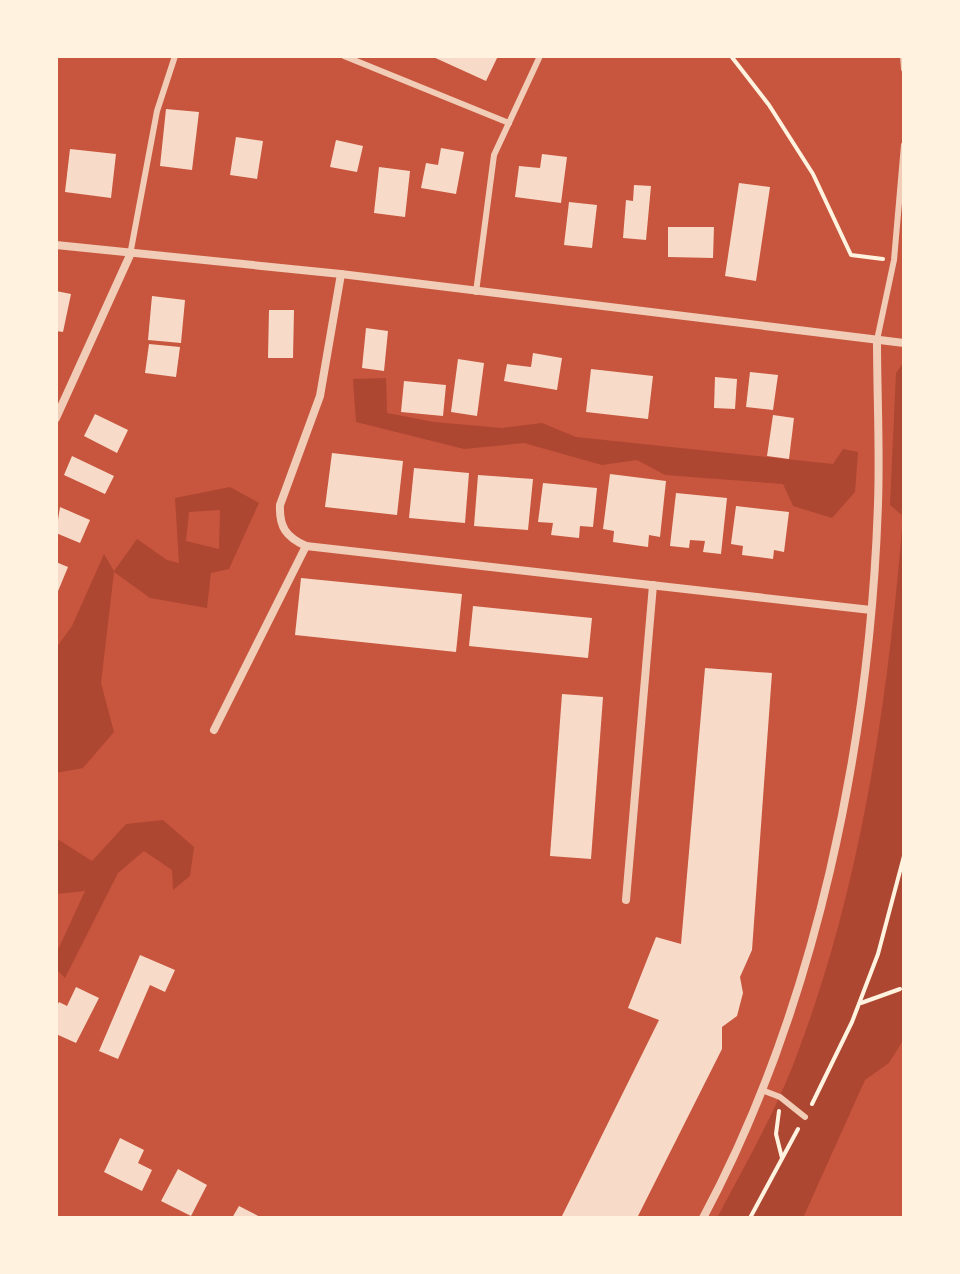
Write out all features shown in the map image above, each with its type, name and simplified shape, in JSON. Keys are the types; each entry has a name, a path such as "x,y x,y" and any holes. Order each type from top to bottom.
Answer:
{"street":[{"path":"56,245 130,255 341,274 904,343"},
{"path":"56,418 130,255"},
{"path":"341,274 320,396 280,505 279,521 287,534 306,546 871,610"},
{"path":"703,1218 726,1174 762,1090 801,980 822,896 863,694 878,504 877,340"},
{"path":"214,730 306,546"},
{"path":"626,900 653,585"}],"lane":[{"path":"130,255 160,100 175,56"},
{"path":"344,56 509,123"},
{"path":"476,292 494,155 540,56"},
{"path":"903,56 904,69"},
{"path":"877,340 894,260 904,145"},
{"path":"762,1090 780,1097 805,1117"}],"path":[{"path":"731,56 769,105 813,174 851,255"},
{"path":"750,1218 805,1117 859,1004 878,954 904,856"},
{"path":"859,1004 900,989"},
{"path":"780,1097 776,1134 783,1159"}],"shaded area":[{"path":"904,361 904,1039 889,1063 865,1080 803,1218 717,1218 791,1071 821,985 856,854 881,718 897,583 903,516 890,505 896,373"},
{"path":"386,378 387,413 434,422 502,428 542,423 576,437 833,464 843,449 858,452 855,492 832,518 793,506 783,484 665,475 637,460 602,465 524,443 464,449 356,422 353,379"},
{"path":"230,487 259,503 229,569 211,573 207,608 150,598 114,572 101,683 114,732 83,768 56,773 56,648 72,626 104,554 114,571 137,539 167,560 179,563 175,498","holes":["220,510 219,549 186,541 189,512"]},
{"path":"163,820 194,847 190,876 173,890 172,870 144,851 118,873 65,978 56,969 56,954 85,891 56,894 56,838 92,861 126,824"}],"building":[{"path":"431,56 498,56 486,81"},
{"path":"166,109 199,112 192,170 160,166"},
{"path":"236,137 263,141 257,179 230,175"},
{"path":"336,140 363,146 357,172 330,167"},
{"path":"441,148 464,152 456,194 421,188 426,163 438,165"},
{"path":"70,149 116,154 111,198 65,192"},
{"path":"542,154 567,157 561,203 515,197 519,166 540,168"},
{"path":"379,167 410,171 405,217 374,213"},
{"path":"739,183 770,187 756,281 725,276"},
{"path":"634,185 651,186 646,240 623,238 626,200 633,201"},
{"path":"569,202 597,205 592,248 564,245"},
{"path":"668,227 714,227 713,258 668,257"},
{"path":"56,291 71,294 63,332 56,331"},
{"path":"152,296 185,300 181,343 148,340"},
{"path":"269,310 294,310 293,358 268,358"},
{"path":"366,328 388,331 384,371 362,368"},
{"path":"149,344 180,347 176,377 145,373"},
{"path":"533,353 562,358 557,390 504,381 507,364 531,367"},
{"path":"458,359 484,363 477,416 451,412"},
{"path":"591,369 653,376 648,419 586,412"},
{"path":"750,372 778,375 773,410 746,407"},
{"path":"715,377 737,379 735,409 714,408"},
{"path":"404,381 446,385 443,416 401,412"},
{"path":"95,414 128,430 117,453 84,436"},
{"path":"773,415 794,418 789,459 767,456"},
{"path":"332,453 403,461 397,515 325,507"},
{"path":"72,456 114,476 105,494 64,475"},
{"path":"414,468 469,473 465,523 409,518"},
{"path":"610,474 666,481 660,537 649,535 648,547 613,542 614,531 603,529"},
{"path":"478,475 533,479 528,530 474,526"},
{"path":"543,483 597,488 593,527 580,526 579,538 551,535 553,523 538,522"},
{"path":"676,493 727,498 721,554 703,552 705,541 690,540 689,548 670,546"},
{"path":"736,506 789,512 784,552 774,550 773,559 742,555 743,546 731,544"},
{"path":"60,507 90,520 80,543 56,533"},
{"path":"56,562 68,567 56,596"},
{"path":"301,578 462,594 456,652 295,635"},
{"path":"473,606 592,618 588,658 469,646"},
{"path":"705,668 772,673 752,950 740,977 743,993 737,1016 722,1027 722,1049 637,1218 561,1218 659,1020 628,1008 656,937 681,944"},
{"path":"562,694 603,697 591,859 550,856"},
{"path":"140,955 175,970 165,992 150,985 118,1059 99,1051"},
{"path":"76,987 99,998 76,1043 56,1034 56,1008 59,1002 67,1006"},
{"path":"120,1138 144,1150 138,1163 152,1170 142,1191 104,1172"},
{"path":"178,1169 207,1185 191,1216 161,1201"},
{"path":"239,1206 262,1218 232,1218"}]}
